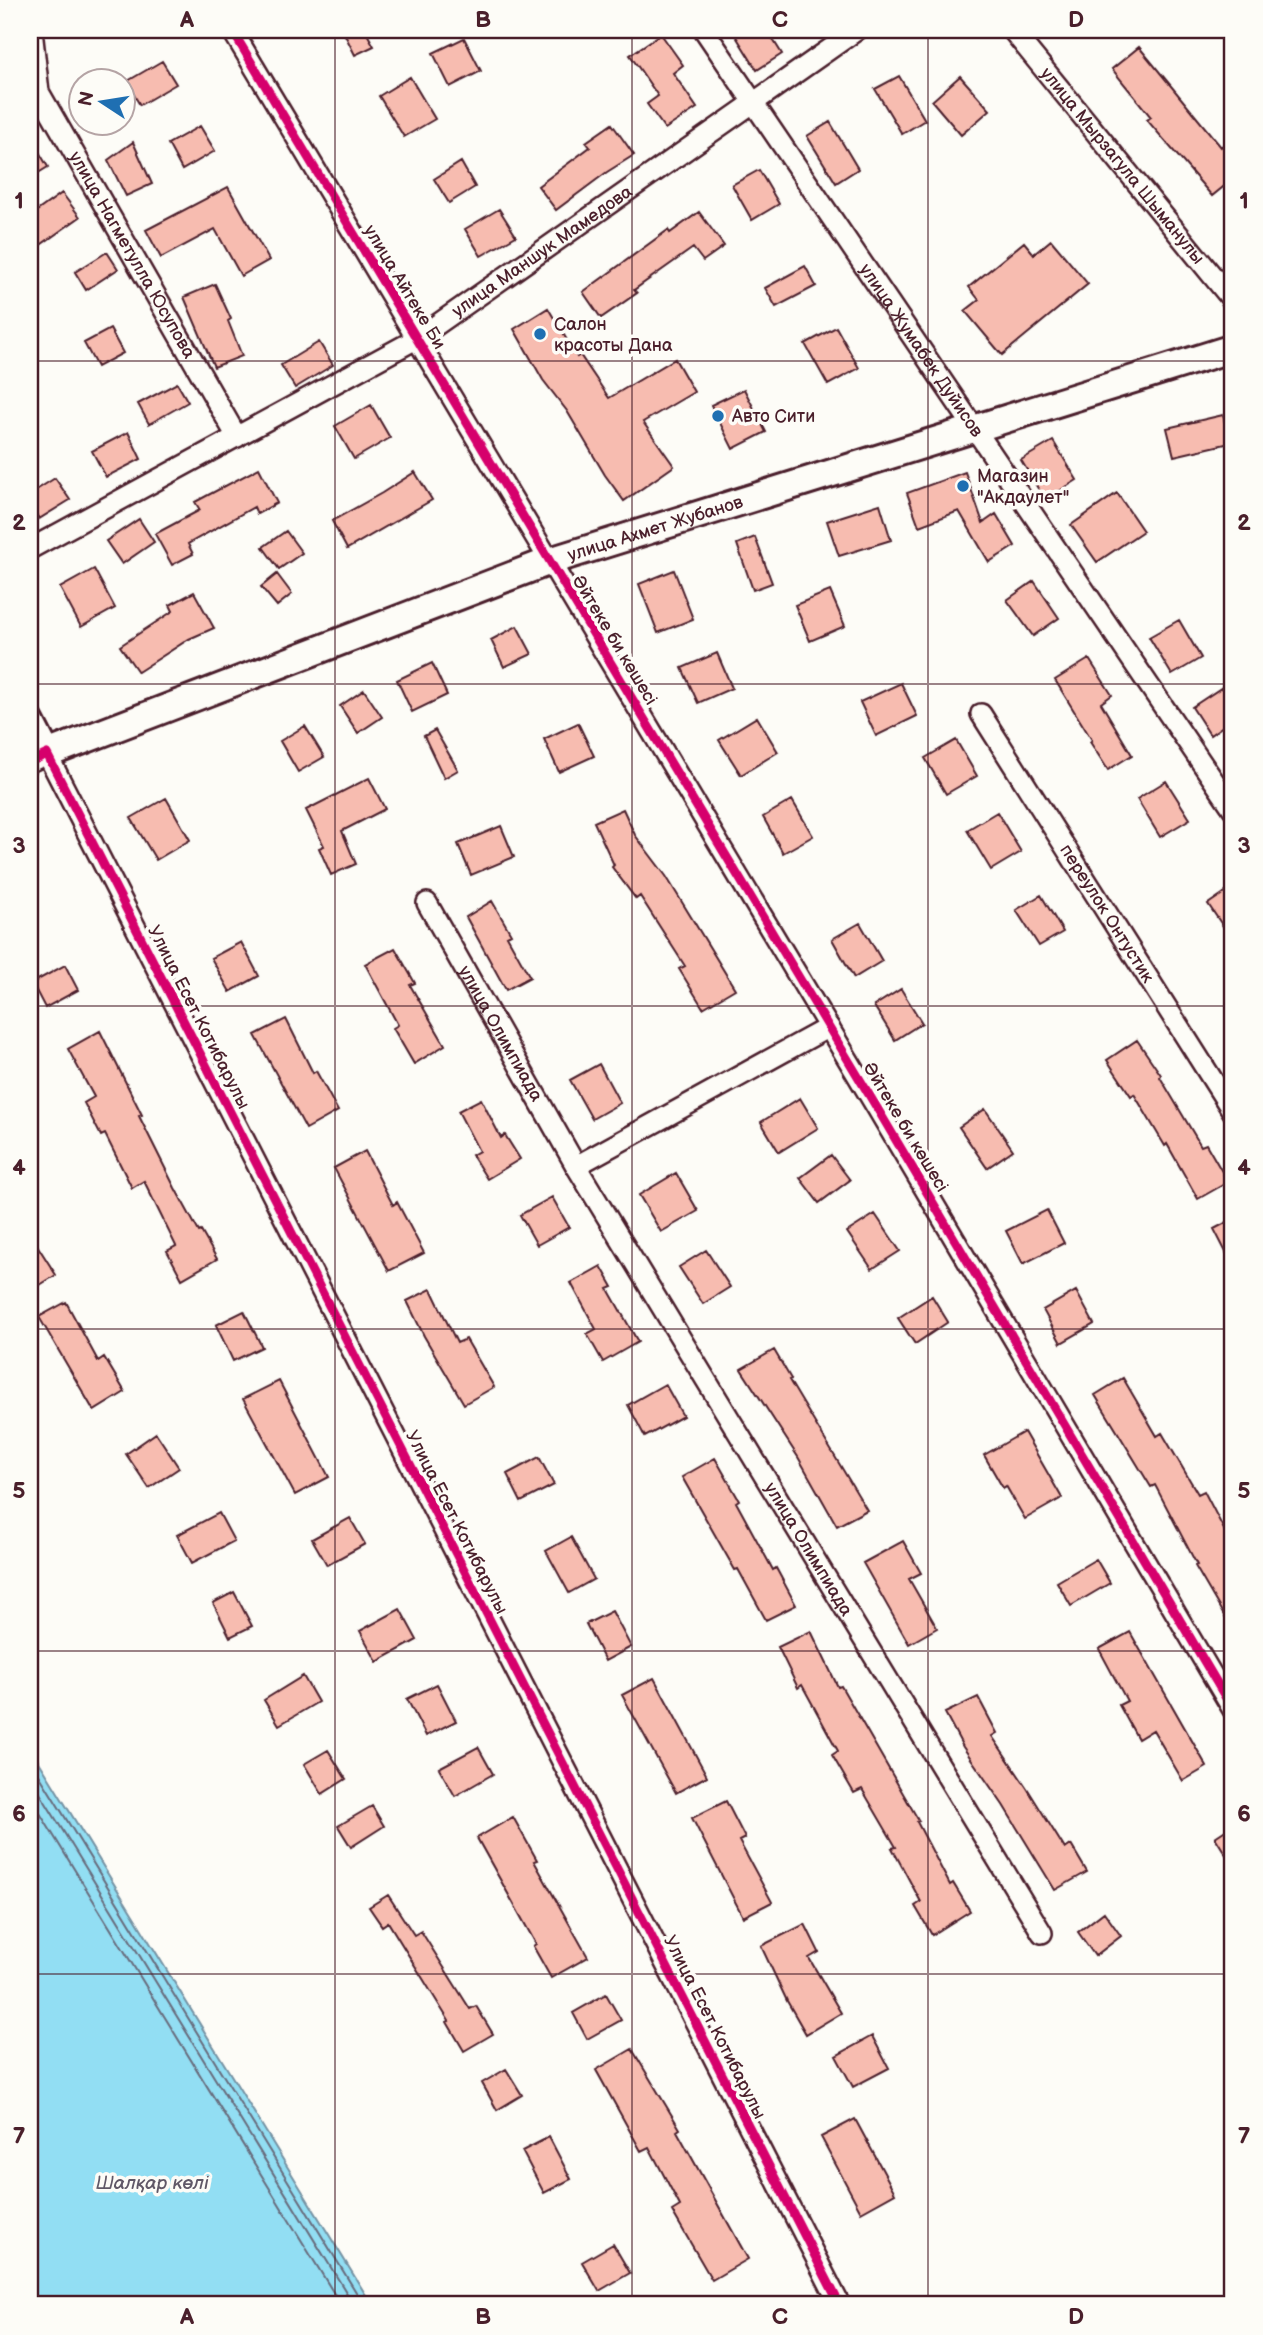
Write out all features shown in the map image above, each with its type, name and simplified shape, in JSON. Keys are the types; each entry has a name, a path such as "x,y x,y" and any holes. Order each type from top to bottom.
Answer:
{"main road":[{"name":"улица Ахмет Жубанов","path":"38,758 550,561 1233,348"},
{"name":"Улица Есет Котибарулы","path":"30,721 38,758"}],"street":[{"name":"улица Нагметулла Юсупова","path":"32,30 39,92 237,437"},
{"name":"улица Айтеке Би","path":"232,30 550,561"},
{"name":"улица Жумабек Дуйисов","path":"704,30 1233,809"},
{"name":"улица Маншук Мамедова","path":"30,549 418,338 857,30"},
{"name":"улица Мырзагула Шыманулы","path":"1012,30 1233,301"},
{"name":"Әйтеке би көшесі","path":"550,561 1233,1710"},
{"name":"переулок Онтустик","path":"981,713 1233,1112"},
{"name":"Улица Есет Котибарулы","path":"38,758 840,2305"},
{"name":"улица Олимпиада","path":"427,904 576,1166 1042,1933"},
{"path":"576,1166 829,1027"}],"water":[{"name":"Шалқар көлі","path":"30,1747 372,2305 30,2305"}],"building":[{"path":"355,30 365,30 374,46 355,55 345,35"},
{"path":"732,30 767,30 782,54 757,70"},
{"path":"661,34 683,65 673,73 697,108 665,129 647,104 658,96 630,55"},
{"path":"464,38 481,71 450,87 433,53"},
{"path":"1139,47 1221,147 1225,143 1233,153 1233,179 1212,196 1147,120 1151,117 1112,69"},
{"path":"162,61 176,84 140,105 136,98 136,76"},
{"path":"899,76 925,120 902,134 875,89"},
{"path":"960,76 990,110 961,135 932,101"},
{"path":"410,77 435,119 404,137 379,96"},
{"path":"830,122 858,169 836,183 807,136"},
{"path":"612,124 634,155 556,210 538,186 590,147 586,142"},
{"path":"200,126 215,151 182,170 168,144"},
{"path":"30,137 48,167 30,178"},
{"path":"133,142 152,184 126,196 108,160"},
{"path":"461,162 475,187 449,203 434,179"},
{"path":"759,170 779,204 752,220 732,185"},
{"path":"228,187 269,260 241,276 215,229 161,258 146,230"},
{"path":"62,193 80,217 39,246 30,232 30,216"},
{"path":"499,209 516,236 481,256 465,229"},
{"path":"699,212 724,246 703,261 693,248 634,290 637,293 601,318 583,292 668,230 670,233"},
{"path":"1051,240 1088,284 1002,355 965,311 979,300 969,287 1024,242 1034,254"},
{"path":"107,252 118,269 86,290 75,272"},
{"path":"805,266 816,286 776,307 765,288"},
{"path":"215,284 231,319 228,321 242,356 214,367 184,297"},
{"path":"548,308 577,357 580,355 609,398 675,359 694,392 643,422 674,466 624,501 605,475 567,411 543,380 514,329"},
{"path":"836,327 859,368 828,385 805,344"},
{"path":"110,329 123,353 97,367 84,343"},
{"path":"319,342 333,365 295,388 281,365"},
{"path":"177,383 188,402 149,424 138,404"},
{"path":"744,389 766,432 733,449 711,405"},
{"path":"371,405 390,438 354,459 335,426"},
{"path":"1223,415 1230,443 1174,456 1167,428"},
{"path":"128,432 141,459 106,477 92,451"},
{"path":"1053,441 1077,480 1045,500 1021,460"},
{"path":"259,468 277,503 257,514 254,507 188,544 193,554 172,565 155,534 200,510 195,502"},
{"path":"415,472 432,500 347,549 332,521"},
{"path":"965,472 983,523 996,514 1015,546 989,562 959,511 919,526 907,493"},
{"path":"55,478 70,500 39,519 30,504 30,494"},
{"path":"1117,493 1143,531 1097,562 1071,525"},
{"path":"880,504 891,540 839,556 827,521"},
{"path":"139,519 154,542 122,564 106,541"},
{"path":"286,531 302,553 279,569 263,547"},
{"path":"755,537 772,583 753,590 737,544"},
{"path":"94,569 115,608 81,627 60,588"},
{"path":"674,570 693,619 658,633 639,584"},
{"path":"277,574 292,594 277,606 261,587"},
{"path":"1034,581 1059,618 1033,636 1007,600"},
{"path":"830,591 845,626 810,641 795,605"},
{"path":"194,592 214,628 189,639 138,672 120,646 173,611 170,605"},
{"path":"1179,620 1201,658 1172,675 1149,637"},
{"path":"517,626 532,654 504,667 491,640"},
{"path":"717,653 732,688 698,703 682,668"},
{"path":"1089,659 1112,695 1101,703 1132,755 1108,770 1055,680"},
{"path":"432,663 447,695 412,712 397,680"},
{"path":"901,683 917,716 876,736 860,702"},
{"path":"1227,684 1233,693 1233,719 1210,735 1192,707"},
{"path":"364,690 382,717 358,733 340,706"},
{"path":"757,717 778,752 741,775 719,740"},
{"path":"578,723 594,756 559,772 544,739"},
{"path":"305,726 324,757 298,772 280,741"},
{"path":"435,730 458,770 444,778 424,736"},
{"path":"956,740 977,776 946,794 925,758"},
{"path":"369,778 385,809 342,831 356,864 331,875 319,848 324,846 306,810"},
{"path":"1166,781 1190,819 1160,837 1137,799"},
{"path":"166,798 190,840 156,860 131,818"},
{"path":"792,800 813,836 783,853 763,817"},
{"path":"623,809 635,835 666,876 735,989 703,1008 679,969 685,966 640,896 636,899 612,867 614,865 594,822"},
{"path":"997,812 1021,852 991,870 967,830"},
{"path":"501,826 514,857 471,875 458,844"},
{"path":"1233,887 1233,941 1208,904"},
{"path":"1041,895 1063,932 1039,946 1016,910"},
{"path":"492,901 511,934 507,936 530,977 506,990 466,917"},
{"path":"860,923 882,961 854,978 832,939"},
{"path":"241,942 259,976 230,992 211,958"},
{"path":"395,948 415,983 410,985 445,1045 414,1064 393,1028 398,1025 365,964"},
{"path":"65,965 78,990 45,1008 32,983"},
{"path":"901,989 922,1023 895,1040 874,1006"},
{"path":"286,1019 313,1073 316,1071 338,1111 306,1129 255,1035"},
{"path":"100,1031 175,1188 217,1259 182,1279 167,1251 176,1246 144,1181 132,1188 105,1134 101,1136 84,1103 94,1097 68,1049"},
{"path":"1137,1040 1161,1075 1201,1146 1206,1144 1228,1182 1198,1199 1167,1144 1165,1146 1134,1094 1131,1096 1107,1060"},
{"path":"599,1064 620,1103 592,1119 570,1080"},
{"path":"800,1098 818,1128 779,1152 761,1122"},
{"path":"481,1099 501,1138 505,1135 520,1159 487,1179 472,1155 479,1151 458,1111"},
{"path":"985,1109 1013,1150 987,1168 959,1127"},
{"path":"365,1151 393,1205 397,1202 424,1253 389,1271 334,1168"},
{"path":"831,1155 850,1180 819,1203 800,1178"},
{"path":"676,1173 698,1211 661,1232 639,1195"},
{"path":"552,1197 569,1227 537,1245 520,1215"},
{"path":"1047,1210 1064,1243 1023,1264 1006,1231"},
{"path":"875,1214 900,1251 872,1269 847,1232"},
{"path":"1233,1219 1233,1266 1214,1229"},
{"path":"30,1234 56,1275 30,1291"},
{"path":"706,1250 730,1287 703,1304 679,1267"},
{"path":"601,1266 613,1287 608,1289 638,1342 603,1362 587,1334 596,1329 571,1283"},
{"path":"431,1289 457,1343 466,1339 494,1387 464,1404 407,1301"},
{"path":"1076,1291 1094,1324 1061,1343 1043,1310"},
{"path":"932,1296 948,1322 915,1344 898,1318"},
{"path":"66,1302 98,1361 104,1357 125,1392 94,1411 39,1317"},
{"path":"244,1311 262,1347 233,1361 216,1325"},
{"path":"774,1350 791,1379 789,1380 867,1510 837,1526 798,1457 741,1369"},
{"path":"1123,1378 1157,1436 1162,1433 1198,1494 1204,1491 1233,1547 1233,1631 1195,1566 1197,1565 1155,1485 1151,1487 1095,1395"},
{"path":"279,1381 329,1477 295,1495 243,1399"},
{"path":"665,1384 683,1416 645,1437 628,1405"},
{"path":"1024,1432 1062,1498 1025,1519 984,1455"},
{"path":"156,1433 179,1468 149,1488 126,1454"},
{"path":"539,1457 554,1485 521,1502 507,1474"},
{"path":"715,1458 773,1570 776,1568 796,1605 766,1620 682,1477"},
{"path":"219,1513 234,1541 192,1563 177,1535"},
{"path":"350,1518 365,1544 327,1565 312,1539"},
{"path":"571,1537 594,1579 569,1593 546,1551"},
{"path":"903,1541 921,1573 909,1579 937,1628 909,1644 863,1563"},
{"path":"1096,1559 1110,1583 1071,1606 1057,1582"},
{"path":"234,1592 252,1626 230,1637 213,1603"},
{"path":"400,1609 417,1640 377,1662 360,1631"},
{"path":"612,1611 631,1647 605,1661 586,1624"},
{"path":"811,1631 838,1687 841,1686 919,1821 917,1822 950,1885 953,1883 970,1911 932,1935 915,1906 921,1902 892,1848 896,1847 862,1789 854,1793 832,1755 838,1751 802,1685 798,1688 778,1647"},
{"path":"1130,1632 1207,1767 1183,1781 1153,1730 1138,1739 1119,1705 1127,1701 1099,1649"},
{"path":"303,1676 318,1702 279,1725 264,1700"},
{"path":"654,1678 707,1776 676,1793 622,1695"},
{"path":"437,1684 456,1721 426,1736 407,1699"},
{"path":"978,1697 997,1733 992,1736 1065,1849 1071,1845 1087,1872 1055,1890 1003,1805 963,1747 945,1713"},
{"path":"478,1747 493,1774 455,1796 439,1768"},
{"path":"328,1750 346,1779 322,1794 304,1764"},
{"path":"726,1801 745,1838 739,1841 772,1902 743,1917 692,1818"},
{"path":"372,1806 384,1826 351,1847 338,1826"},
{"path":"513,1817 537,1860 534,1861 588,1957 551,1978 533,1946 536,1944 477,1838"},
{"path":"1233,1825 1233,1866 1215,1837"},
{"path":"388,1895 414,1935 421,1931 470,2009 476,2006 493,2034 464,2051 447,2022 449,2021 388,1922 382,1926 369,1907"},
{"path":"1104,1912 1121,1936 1095,1956 1078,1932"},
{"path":"805,1924 819,1952 809,1958 841,2013 806,2034 761,1946"},
{"path":"606,1994 621,2020 587,2039 573,2013"},
{"path":"872,2036 889,2068 853,2087 836,2056"},
{"path":"632,2049 680,2129 677,2131 748,2259 712,2280 672,2211 680,2206 649,2147 641,2151 596,2070"},
{"path":"506,2069 522,2095 497,2110 482,2083"},
{"path":"855,2119 895,2193 861,2212 821,2137"},
{"path":"549,2137 571,2179 544,2193 522,2151"},
{"path":"613,2244 630,2273 599,2291 582,2262"}],"cycle path":[{"path":"232,30 877,1108 1233,1710"},
{"path":"30,762 47,754 840,2305"}],"place":[{"name":"Салон красоты Дана","path":"540,334"},
{"name":"Авто Сити","path":"718,416"},
{"name":"Магазин \"Акдаулет\"","path":"963,486"}]}
